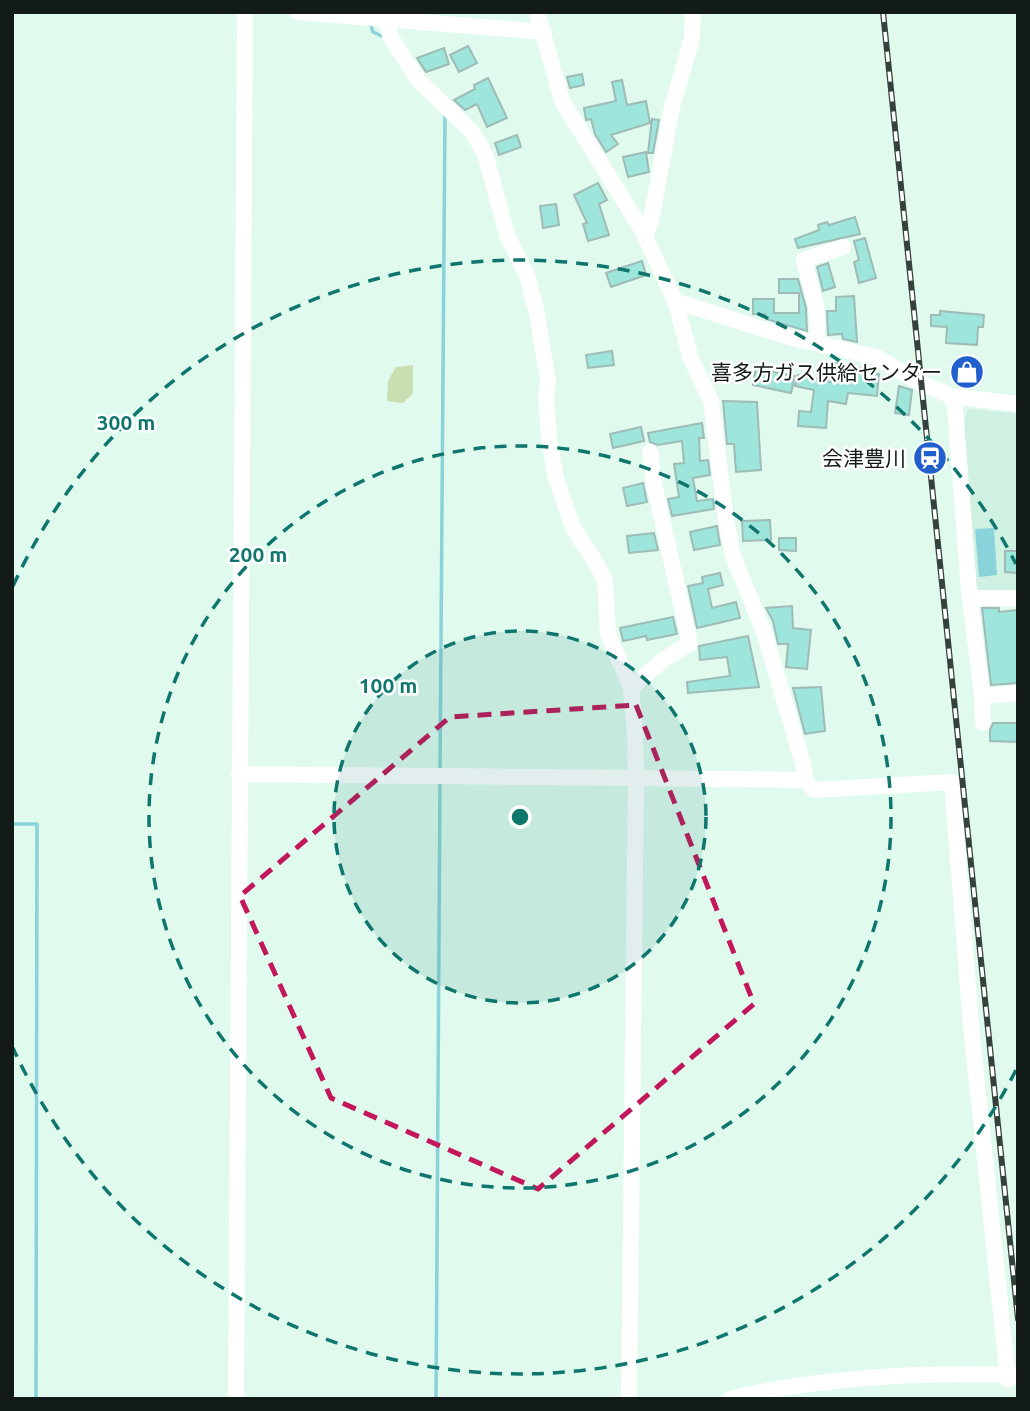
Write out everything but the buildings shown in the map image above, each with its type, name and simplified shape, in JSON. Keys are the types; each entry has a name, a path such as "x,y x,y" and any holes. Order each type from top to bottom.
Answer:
{"street":[{"path":"236,1399 245,12"},
{"path":"297,12 544,33"},
{"path":"537,12 562,101 645,237 675,301 691,359 711,401 733,556 764,632 804,767 805,780 814,790 952,782 971,1025 1007,1376 915,1374 830,1382 730,1399"},
{"path":"645,237 651,221 672,107 691,38 693,12"},
{"path":"387,21 390,36 418,80 471,131 486,157 507,235 527,275 536,306 548,382 546,398 549,436 558,485 573,528 605,581 608,634 631,688 636,777 629,1399"},
{"path":"818,342 816,306 804,260 843,247"},
{"path":"675,301 788,337 876,357 921,383 951,396 1018,404"},
{"path":"951,396 956,408 970,598 983,723"},
{"path":"631,688 663,660 689,644 677,594 670,546 654,484 650,452"},
{"path":"970,598 1018,598"},
{"path":"982,696 1018,693"},
{"path":"239,774 805,780"}],"highlighted area":[{"path":"636,705 754,1004 538,1189 331,1098 240,896 450,717"}],"shaded area":[{"path":"967,409 1018,413 1018,592 984,592 976,588 967,497 964,423"}],"green space":[{"path":"413,365 413,393 403,403 387,401 388,381 396,367"}],"water":[{"path":"994,528 997,575 979,577 975,529"}],"waterway":[{"path":"371,25 373,32 384,37"},
{"path":"440,770 445,113"},
{"path":"436,1399 440,781"},
{"path":"12,824 37,824 36,1399"}],"railway":[{"path":"883,12 1018,1319"}],"place":[{"name":"喜多方ガス供給センター","path":"967,372"},
{"name":"会津豊川","path":"930,458"}]}
